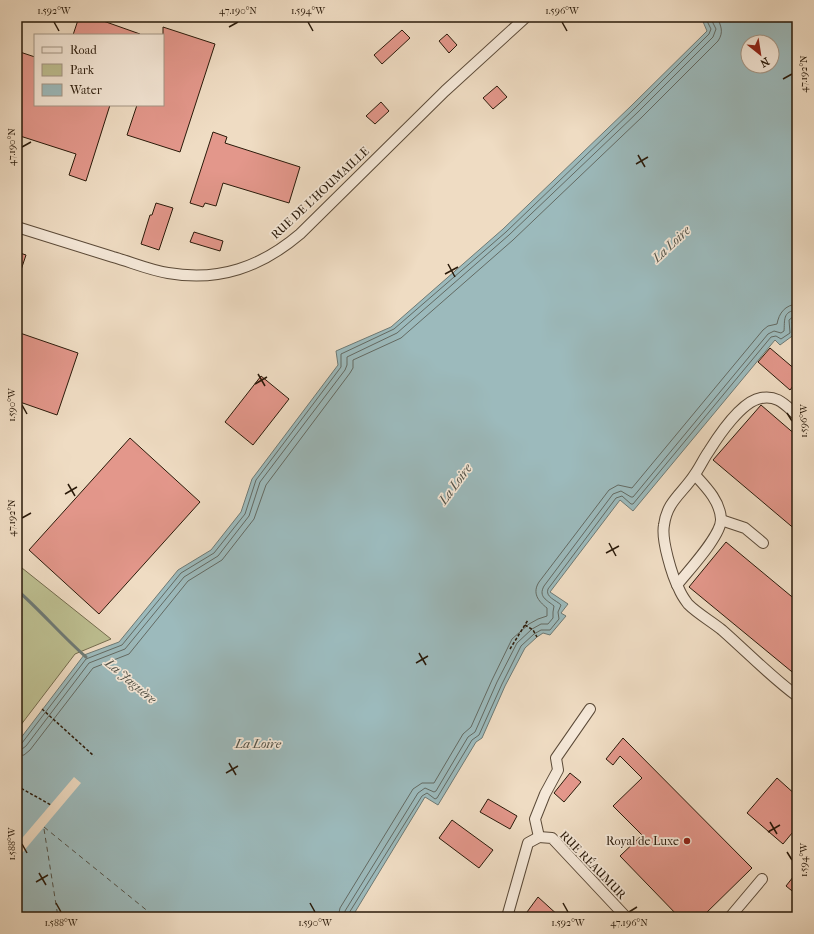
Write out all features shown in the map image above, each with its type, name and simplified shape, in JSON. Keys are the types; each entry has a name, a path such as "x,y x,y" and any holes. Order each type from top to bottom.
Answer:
{"street":[{"name":"RUE DE L'HOUMAILLE","path":"17,227 167,273 204,275 233,271 249,266 276,252 300,234 445,91 526,17"},
{"path":"797,415 777,398 759,398 750,402 724,429 709,450 695,475 667,509 663,526 671,569 677,585 688,604 720,629 781,684 797,696"},
{"path":"677,585 715,537 721,520 718,507 712,494 695,475"},
{"path":"721,520 745,528 763,543"},
{"path":"507,917 528,843 539,837 535,819 545,794 558,770 556,758 590,709"},
{"name":"RUE RÉAUMUR","path":"539,837 552,838 626,917"},
{"path":"730,917 762,879"}],"path":[{"path":"510,649 528,620"},
{"path":"525,625 533,630 537,637"},
{"path":"42,709 94,756"},
{"path":"17,786 51,805"},
{"path":"17,832 21,839"}],"green space":[{"path":"17,564 111,639 75,654 17,730"}],"water":[{"name":"La Loire","path":"701,17 797,17 797,318 792,322 795,334 780,345 775,340 633,511 620,500 550,592 568,604 561,613 566,616 550,635 543,633 525,648 505,686 482,738 476,742 438,805 425,797 352,917 17,917 17,743 84,655 119,642 178,570 211,550 241,512 252,479 338,365 336,351 391,327 503,229 707,31"}],"pier":[{"path":"74,777 81,783 17,859 17,844"}],"building":[{"path":"79,17 92,17 140,34 73,34"},
{"path":"163,27 215,44 180,152 127,135 137,106 164,106"},
{"path":"402,30 410,38 382,64 374,55"},
{"path":"447,34 457,45 449,53 439,41"},
{"path":"20,52 34,57 34,106 110,106 86,181 69,175 76,154 17,135 17,56"},
{"path":"497,86 507,97 493,109 483,98"},
{"path":"381,102 389,111 375,124 366,116"},
{"path":"213,132 227,137 225,143 300,167 289,203 223,183 216,206 205,203 203,207 190,203"},
{"path":"156,203 173,208 159,250 141,244 150,215 152,215"},
{"path":"194,232 223,241 220,251 190,242"},
{"path":"17,252 26,255 18,279 17,279"},
{"path":"17,332 78,353 57,415 17,401"},
{"path":"770,348 797,371 797,381 790,390 758,362"},
{"path":"261,376 289,399 253,445 225,422"},
{"path":"761,405 797,436 797,531 713,460"},
{"path":"130,438 200,502 99,614 29,550"},
{"path":"726,542 797,601 797,676 689,587"},
{"path":"623,738 752,868 702,917 679,917 620,856 642,835 613,806 642,778 620,756 613,765 606,759"},
{"path":"570,773 581,782 564,802 554,793"},
{"path":"777,778 797,796 797,827 783,844 747,813"},
{"path":"488,799 517,816 510,829 480,812"},
{"path":"452,820 493,850 479,868 439,838"},
{"path":"602,867 609,874 601,881 595,874"},
{"path":"797,872 797,895 786,886"},
{"path":"538,897 560,917 534,917 527,912"}],"waterway":[{"name":"La Jaguère","path":"17,590 86,657"}],"ferry route":[{"path":"44,827 155,917"},
{"path":"44,829 58,917"}],"place":[{"name":"Royal de Luxe","path":"687,841"}]}
